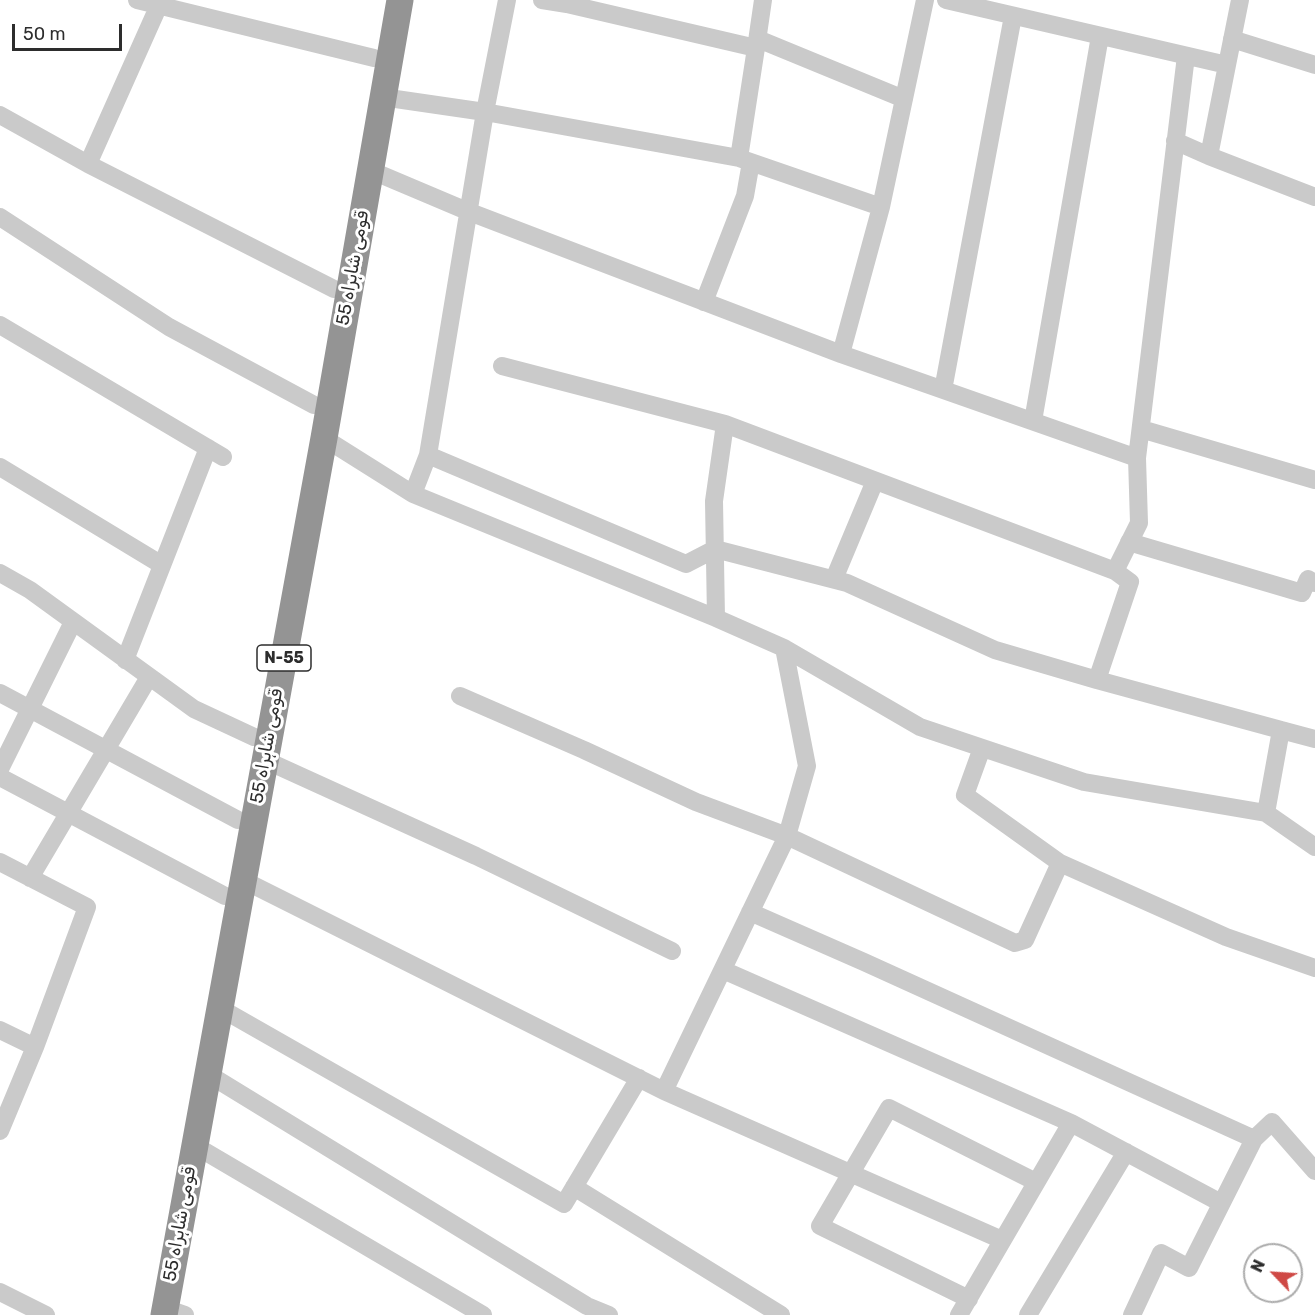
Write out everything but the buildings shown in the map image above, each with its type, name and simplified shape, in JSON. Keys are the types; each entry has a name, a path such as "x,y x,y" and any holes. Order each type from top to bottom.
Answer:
{"highway":[{"name":"قومی شاہراہ 55","path":"166,1313 192,1131 291,574 314,405 353,220 374,58 384,0"},
{"name":"قومی شاہراہ 55","path":"353,220 370,170 400,0"},
{"name":"قومی شاہراہ 55","path":"291,574 324,438 336,304"},
{"name":"قومی شاہراہ 55","path":"192,1131 208,1074 220,1008 234,888 238,820 259,749"}],"street":[{"path":"137,0 374,58"},
{"path":"413,494 428,455 484,112 507,0"},
{"path":"542,0 757,44 904,99"},
{"path":"704,302 745,196 745,160 763,0"},
{"path":"841,354 881,207 925,0"},
{"path":"945,0 1227,66"},
{"path":"1209,156 1240,0"},
{"path":"88,164 159,5"},
{"path":"943,390 1013,16"},
{"path":"1033,422 1100,36"},
{"path":"1232,39 1315,65"},
{"path":"1115,572 1139,523 1137,458 1186,56"},
{"path":"382,97 484,112 745,160 881,207"},
{"path":"0,115 336,304"},
{"path":"1175,141 1315,197"},
{"path":"370,170 467,211 841,354 1137,458"},
{"path":"0,217 169,327 314,405"},
{"path":"0,325 215,452 162,565 125,660"},
{"path":"502,366 725,424 1115,572 1130,582 1097,680"},
{"path":"716,618 714,501 725,424"},
{"path":"1140,429 1315,480"},
{"path":"324,438 413,494 784,648 920,727 1084,782 1266,813 1315,848"},
{"path":"428,455 686,564 715,549 834,579 996,650 1315,739"},
{"path":"0,467 162,565"},
{"path":"834,579 875,481"},
{"path":"1129,542 1302,593 1308,579 1315,582"},
{"path":"0,573 30,590 194,709 259,749 672,951"},
{"path":"0,769 73,622"},
{"path":"664,1091 787,836 807,766 784,648"},
{"path":"30,878 149,677"},
{"path":"0,693 238,820"},
{"path":"460,696 696,802 787,836 1015,943 1025,940 1060,863"},
{"path":"1266,813 1281,730"},
{"path":"982,748 965,795 1060,863 1226,937 1315,968"},
{"path":"0,777 69,812 664,1091 1002,1240"},
{"path":"0,862 87,907 0,1131"},
{"path":"750,912 1254,1138"},
{"path":"723,970 1071,1123 1221,1203"},
{"path":"220,1008 564,1204 639,1078"},
{"path":"0,1030 34,1047"},
{"path":"208,1074 586,1306 609,1315"},
{"path":"969,1299 820,1226 889,1108 1036,1182"},
{"path":"1132,1315 1161,1253 1189,1268 1254,1138 1272,1122 1314,1168"},
{"path":"959,1315 1071,1123"},
{"path":"192,1131 483,1315"},
{"path":"1028,1315 1126,1152"},
{"path":"574,1188 780,1315"},
{"path":"0,1292 46,1315"}]}
